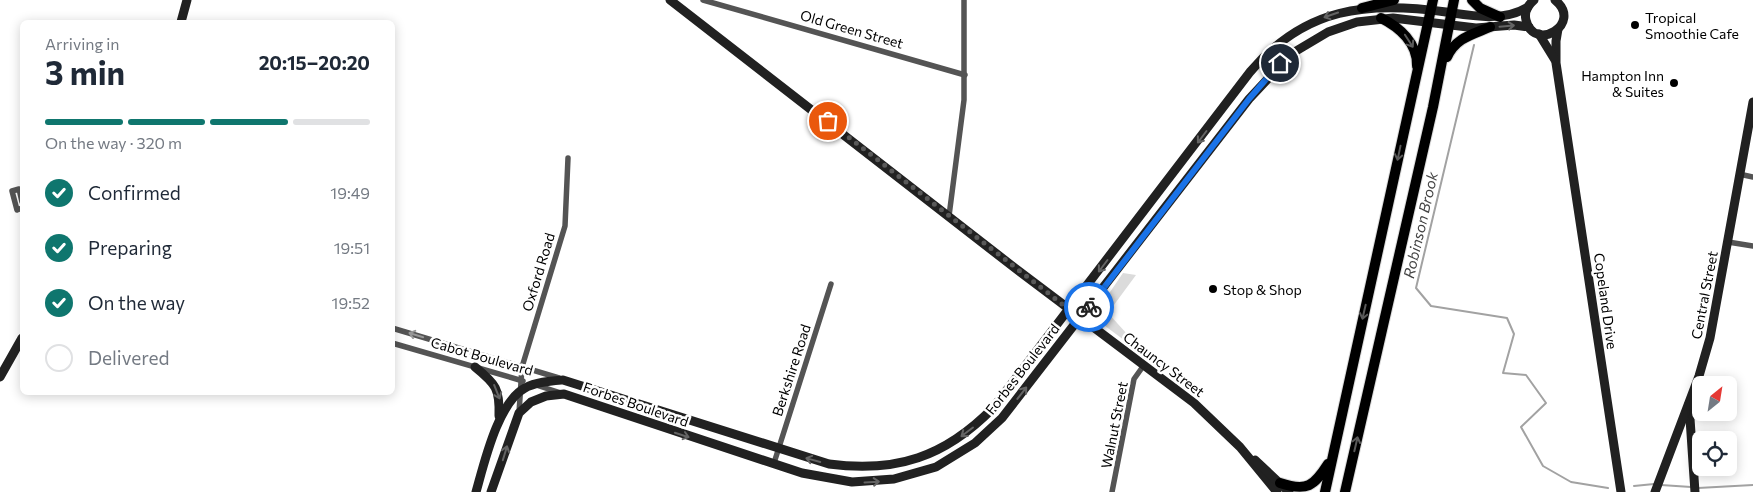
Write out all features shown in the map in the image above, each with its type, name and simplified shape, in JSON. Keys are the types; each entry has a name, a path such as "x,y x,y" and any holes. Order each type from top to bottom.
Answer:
{"highway":[{"path":"1362,8 1394,0"},
{"path":"1345,492 1433,107 1454,0"},
{"path":"1472,0 1480,8 1500,17"},
{"path":"1325,492 1432,5"},
{"path":"1381,18 1397,26 1408,38 1418,60 1417,76"},
{"path":"1441,66 1457,42 1467,35 1490,27"},
{"path":"1278,487 1298,488 1313,485 1332,459"}],"street":[{"path":"181,20 187,0"},
{"name":"Chauncy Street","path":"670,0 1080,318 1208,414 1278,487 1289,492"},
{"name":"Old Green Street","path":"703,0 965,75"},
{"path":"949,216 965,75 964,0"},
{"path":"1539,34 1551,34 1563,22 1564,14 1555,0"},
{"path":"1532,2 1526,15 1529,27 1539,34 1556,63"},
{"name":"Forbes Boulevard","path":"476,492 505,408 520,391 534,385 563,380 779,450 829,464 867,468 906,462 933,453 971,429 993,408 1262,59 1277,45 1304,27 1328,16 1362,8 1432,5 1451,13 1500,17 1532,2"},
{"name":"Forbes Boulevard","path":"518,413 536,400 564,394 817,477 863,482 894,479 944,463 976,443 997,423 1249,99 1280,63 1291,54 1328,32 1357,22 1381,18 1490,27 1514,25 1529,27"},
{"path":"1556,63 1558,29"},
{"name":"Copeland Drive","path":"1556,63 1621,492"},
{"name":"Central Street","path":"1694,488 1689,402 1710,338 1753,102"},
{"name":"Oxford Road","path":"520,391 522,367 565,226 568,158"},
{"path":"1739,174 1753,177"},
{"path":"20,193 19,189 12,191 20,209"},
{"path":"1728,242 1753,246"},
{"name":"Berkshire Road","path":"774,463 831,284"},
{"name":"Cabot Boulevard","path":"395,329 563,380"},
{"path":"0,377 20,342"},
{"name":"Cabot Boulevard","path":"395,345 564,394"},
{"name":"Walnut Street","path":"1112,492 1134,379 1144,365"},
{"path":"475,367 490,379 499,393 498,426"},
{"path":"491,492 518,413 520,391"},
{"path":"1657,486 1689,402"}],"shaded area":[{"path":"1123,273 1136,275 1108,313 1127,334 1124,340 1093,317"}],"waterway":[{"name":"Robinson Brook","path":"1474,45 1416,288 1431,306 1507,318 1514,334 1503,373 1526,375 1546,403 1521,427 1543,466 1571,482 1608,488"},
{"name":"Robinson Brook","path":"1634,486 1654,484"},
{"name":"Robinson Brook","path":"1661,485 1691,487"},
{"name":"Robinson Brook","path":"1698,488 1753,485"}],"way so far":[{"path":"828,121 1080,318 1089,307"}],"place":[{"name":"Tropical Smoothie Cafe","path":"1635,25"},
{"name":"Hampton Inn & Suites","path":"1674,83"},
{"name":"Stop & Shop","path":"1213,289"}],"route":[{"path":"1089,307 1249,99 1280,63"}]}
